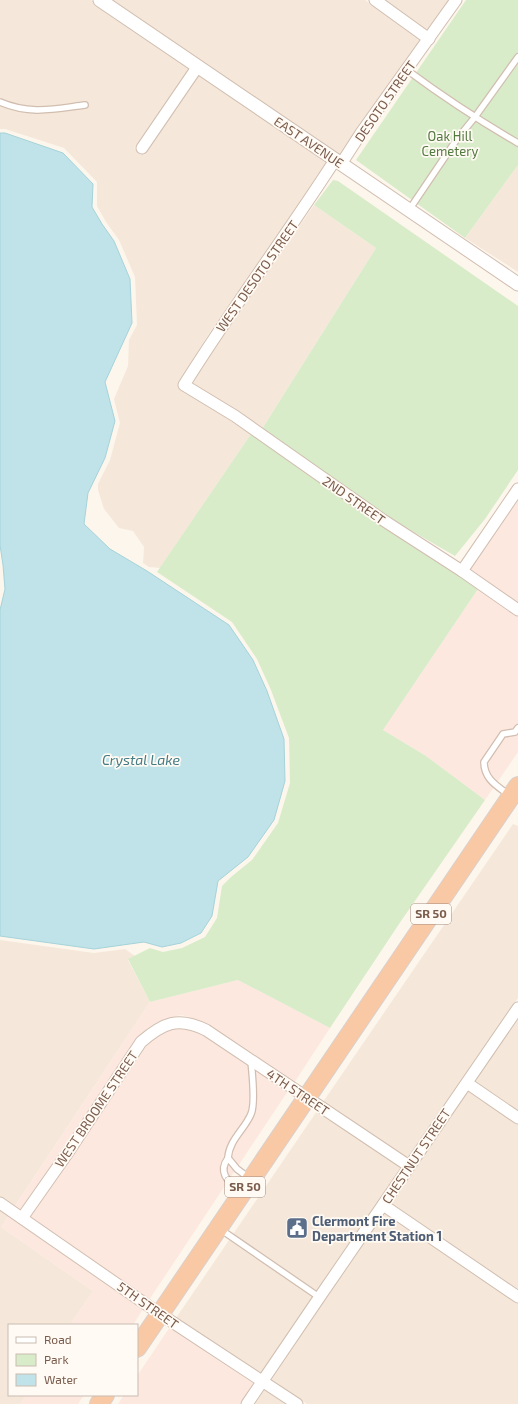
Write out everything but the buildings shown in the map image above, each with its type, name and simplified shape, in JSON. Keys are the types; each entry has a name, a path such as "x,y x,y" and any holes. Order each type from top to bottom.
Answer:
{"highway":[{"name":"SR 50","path":"138,1347 515,791"}],"street":[{"name":"EAST AVENUE","path":"100,0 518,284"},
{"path":"375,0 429,39"},
{"name":"DESOTO STREET","path":"338,162 407,70 456,0"},
{"path":"142,148 198,66"},
{"name":"WEST DESOTO STREET","path":"191,389 184,385 215,336 304,208 338,162"},
{"name":"2ND STREET","path":"191,389 235,416 383,520 462,571 518,610"},
{"path":"462,571 518,489"},
{"name":"CHESTNUT STREET","path":"247,1404 518,1008"},
{"name":"4TH STREET","path":"185,1022 197,1025 206,1030 409,1166"},
{"name":"WEST BROOME STREET","path":"22,1218 69,1151 140,1042 153,1031 166,1024 185,1022"},
{"path":"467,1083 518,1118"},
{"name":"5TH STREET","path":"0,1203 160,1314 297,1404"},
{"path":"383,1204 518,1297"}],"lane":[{"path":"409,210 457,139 475,117 518,57"},
{"path":"407,70 475,117 518,143"},
{"path":"0,102 28,110 44,110 85,105"},
{"path":"515,791 494,784 486,774 484,762 503,734 515,732 518,728"},
{"path":"246,1186 230,1183 224,1174 225,1162 228,1158 229,1149 252,1113 253,1095 251,1060"},
{"path":"228,1158 237,1169 246,1186"},
{"path":"218,1228 319,1297"}],"shaded area":[{"path":"0,0 91,0 190,67 134,148 144,155 200,74 327,161 299,205 210,332 179,381 181,389 251,434 160,568 149,567 143,563 144,547 133,531 119,528 104,509 98,490 98,484 110,460 120,423 114,399 128,366 129,340 137,325 135,277 119,240 97,206 97,182 64,148 5,129 0,129"},
{"path":"110,0 365,0 421,39 339,156"},
{"path":"384,0 449,0 427,31"},
{"path":"518,165 518,272 465,238"},
{"path":"314,205 376,248 262,429 191,383"},
{"path":"518,500 518,604 470,570"},
{"path":"478,589 518,616 518,752 485,800 426,756 383,730"},
{"path":"513,824 518,826 518,998 407,1158 323,1102"},
{"path":"0,940 94,953 125,949 135,956 128,960 150,1002 15,1206 0,1197"},
{"path":"238,980 330,1028 294,1083 209,1025 199,1020 181,1015 162,1020 149,1027 136,1039 64,1148 20,1210 15,1206 150,1002"},
{"path":"518,1019 518,1111 475,1082"},
{"path":"185,1027 203,1034 288,1091 149,1300 30,1217 74,1155 145,1046 157,1036 168,1030"},
{"path":"469,1090 518,1124 518,1291 391,1204"},
{"path":"317,1111 402,1167 261,1373 176,1318"},
{"path":"0,1209 9,1215 1,1227 93,1291 71,1324 8,1324 8,1396 25,1396 20,1404 0,1404"},
{"path":"385,1212 518,1303 518,1404 307,1404 271,1380"},
{"path":"9,1215 143,1309 134,1324 71,1324 93,1291 1,1227"},
{"path":"170,1327 255,1383 240,1404 118,1404 123,1396 138,1396 138,1375"},
{"path":"265,1389 288,1404 255,1404"},
{"path":"25,1396 83,1396 78,1404 20,1404"}],"green space":[{"name":"Oak Hill Cemetery","path":"466,0 518,0 518,165 465,238 356,160"},
{"path":"333,180 338,181 518,306 518,470 485,519 455,556 386,516 262,429 376,248 314,205"},
{"path":"251,434 380,524 478,589 383,730 426,756 485,800 401,921 330,1028 238,980 150,1002 128,959 150,948 163,952 182,948 205,937 217,918 222,886 252,860 278,823 290,783 289,738 271,690 257,659 232,622 157,572"}],"water":[{"name":"Crystal Lake","path":"0,133 5,133 63,153 93,184 92,207 114,241 130,279 132,323 105,382 115,421 105,458 88,493 84,524 110,549 147,571 229,625 253,660 267,691 284,739 285,781 274,820 248,857 218,881 212,916 201,933 181,943 162,947 144,942 94,949 0,936 0,610 5,589 0,545"}],"place":[{"name":"Clermont Fire Department Station 1","path":"297,1228"}]}
